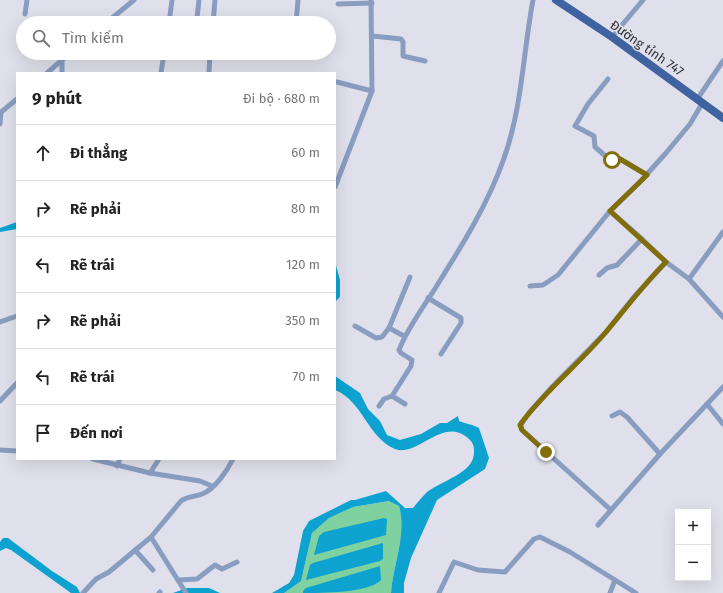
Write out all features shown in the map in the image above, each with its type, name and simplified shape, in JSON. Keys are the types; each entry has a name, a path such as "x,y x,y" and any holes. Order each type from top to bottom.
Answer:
{"main road":[{"name":"Đường tỉnh 747","path":"556,0 612,37 723,118"}],"street":[{"path":"25,14 27,0"},
{"path":"115,16 134,0"},
{"path":"170,16 172,0"},
{"path":"197,16 199,0"},
{"path":"213,16 214,0"},
{"path":"297,16 298,0"},
{"path":"379,406 384,399 392,396 412,362 411,359 399,352 404,336 484,204 503,161 514,124 532,0"},
{"path":"612,37 643,0"},
{"path":"336,184 372,91 373,36 372,2 338,4"},
{"path":"373,36 401,39 403,40 403,56 425,61"},
{"path":"48,72 62,60"},
{"path":"62,60 62,72"},
{"path":"161,72 163,60"},
{"path":"209,72 210,60"},
{"path":"530,286 543,285 558,275 610,211 647,175 690,124 700,100 723,61"},
{"path":"608,79 588,104 575,126 594,136 595,147 610,160 620,159 647,175"},
{"path":"337,82 372,91"},
{"path":"0,124 0,112 16,99"},
{"path":"610,211 666,262 689,279 723,317"},
{"path":"689,279 723,232"},
{"path":"599,275 607,268 617,265 642,239"},
{"path":"611,510 522,430 520,425 552,387 606,332 633,298 666,262"},
{"path":"356,326 376,338 382,337 389,328 410,277"},
{"path":"428,298 461,318 460,323 441,354"},
{"path":"0,322 16,316"},
{"path":"389,328 404,336"},
{"path":"0,401 16,384"},
{"path":"598,525 660,454 723,387"},
{"path":"392,396 405,404"},
{"path":"707,404 723,424"},
{"path":"612,416 620,412 627,417 660,454"},
{"path":"0,450 16,451"},
{"path":"96,460 150,473 200,481 212,486"},
{"path":"117,466 120,460"},
{"path":"150,473 158,460"},
{"path":"83,593 96,579 109,572 151,537 182,501 187,497 202,494 212,486 232,460"},
{"path":"151,537 186,593"},
{"path":"439,593 454,562 478,570 505,572 537,537 570,552 636,593"},
{"path":"135,550 153,570"},
{"path":"179,582 197,579 215,566 222,569 237,562"},
{"path":"610,593 615,580"}],"green space":[{"path":"390,501 399,506 401,517 401,539 391,593 284,593 301,581 312,533 329,518 353,507"}],"water":[{"path":"16,222 16,229 0,232 0,228"},
{"path":"336,266 340,280 340,297 336,301"},
{"path":"336,377 360,393 368,409 380,421 387,435 400,440 421,434 440,423 447,423 458,416 459,421 479,428 489,458 485,469 437,500 411,558 404,583 404,593 391,593 401,539 401,517 399,506 389,501 353,507 329,518 312,533 301,581 284,593 272,593 289,583 294,575 303,531 309,521 351,500 386,491 405,508 413,508 427,492 457,475 470,465 473,458 473,444 469,439 459,433 450,432 440,434 413,448 404,450 395,449 378,436 359,410 344,395 336,391"},
{"path":"384,518 387,519 386,535 314,555 319,536 324,532"},
{"path":"3,538 8,538 52,571 77,587 80,593 71,593 11,550 6,548 0,551 0,542"},
{"path":"383,543 383,559 380,561 306,580 310,565 313,563"},
{"path":"380,566 381,580 366,588 322,593 303,593 306,588"},
{"path":"187,588 209,588 220,593 173,593"}],"route":[{"path":"546,452 522,430 520,425 552,387 606,332 654,273 666,262 610,211 647,175 620,159 612,160"}]}
